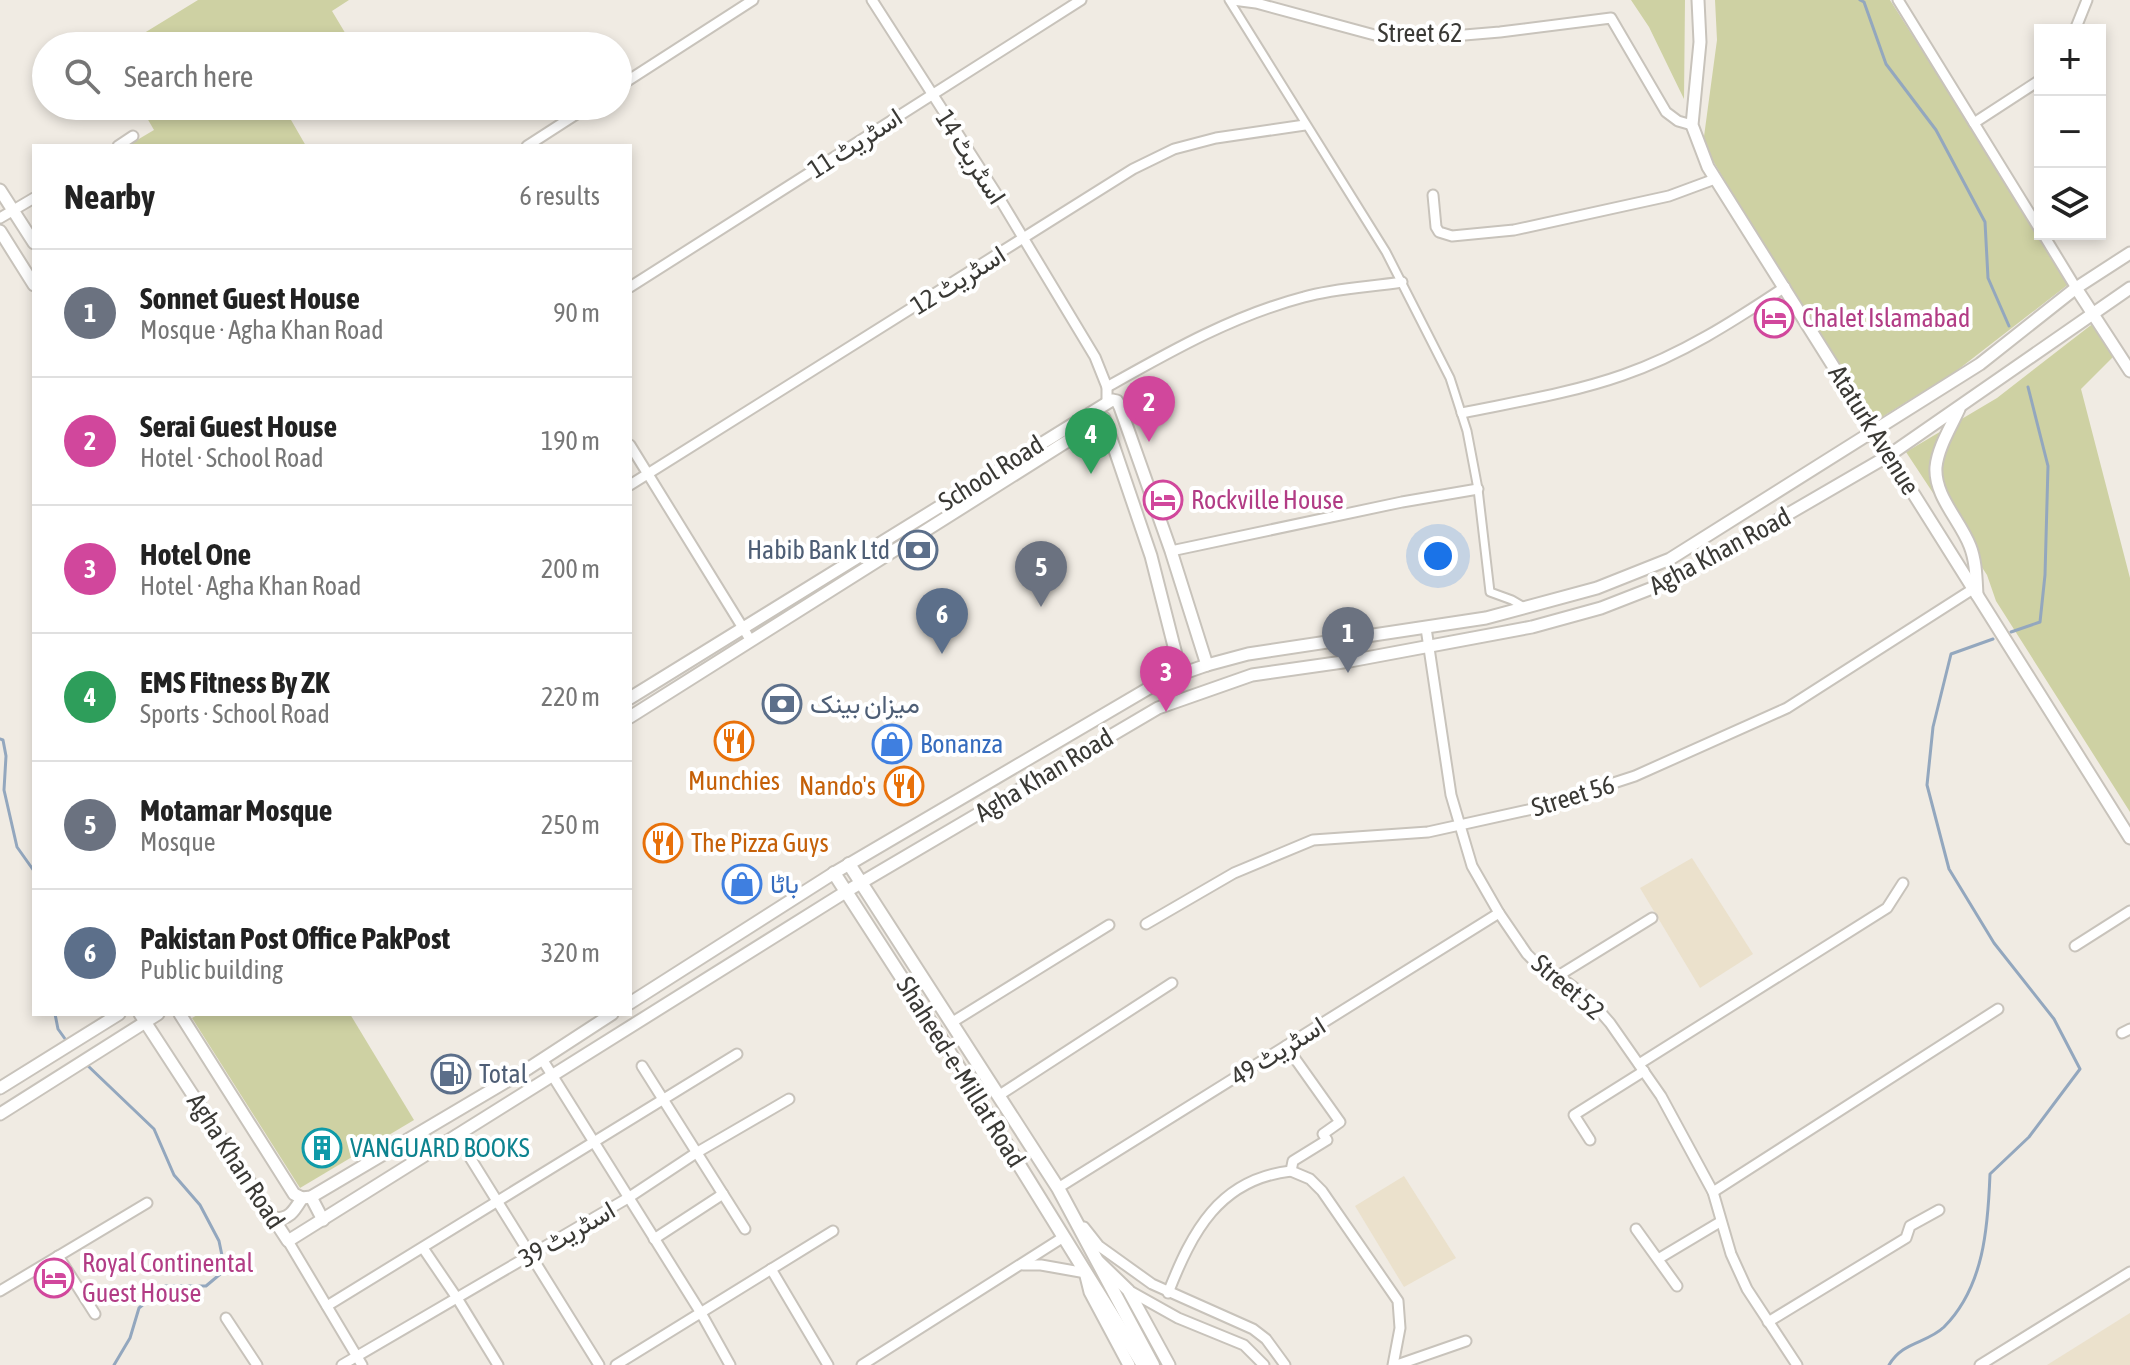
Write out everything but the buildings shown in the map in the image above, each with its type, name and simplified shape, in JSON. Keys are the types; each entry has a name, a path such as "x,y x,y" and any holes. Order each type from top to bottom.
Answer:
{"main road":[{"name":"Shaheed-e-Millat Road","path":"849,864 1058,1188 1153,1365"},
{"name":"Shaheed-e-Millat Road","path":"834,873 1143,1365"},
{"path":"941,1040 953,1026"},
{"path":"1048,1212 1068,1207"}],"street":[{"path":"632,78 753,0"},
{"name":"اسٹریٹ 14","path":"872,0 1001,201 1095,357 1107,387 1107,401"},
{"name":"اسٹریٹ 11","path":"632,286 1081,0"},
{"path":"1231,0 1305,125 1386,252 1450,378 1462,413 1478,489 1490,592 1526,608"},
{"name":"Street 62","path":"1231,0 1256,3 1382,37 1429,38 1611,18 1666,112 1678,121 1692,125"},
{"name":"Ataturk Avenue","path":"1698,0 1700,42 1692,125 1715,179 2130,838"},
{"path":"1898,0 2034,221"},
{"path":"2077,24 2087,0"},
{"path":"1974,123 2034,84"},
{"path":"530,144 567,120"},
{"name":"اسٹریٹ 12","path":"632,484 1133,169 1174,149 1216,138 1305,125"},
{"path":"121,144 133,136"},
{"path":"1433,195 1436,227 1445,235 1460,236 1514,230 1604,211 1669,196 1715,179"},
{"path":"0,190 32,240"},
{"path":"0,218 32,199"},
{"path":"0,231 32,282"},
{"path":"2046,240 2130,371"},
{"name":"Agha Khan Road","path":"632,1002 834,873 1148,688 1207,665 1248,654 1486,618 1597,588 1670,559 1980,364 2076,288 2130,253"},
{"path":"1107,387 1190,340 1235,319 1307,296 1402,282"},
{"path":"1462,413 1631,373 1711,335 1785,287"},
{"name":"Agha Khan Road","path":"143,1018 288,1241 847,891 1158,708 1252,675 1532,627 1601,608 1678,578 1888,456 2130,288"},
{"path":"1181,674 1151,556 1104,418 1107,401 1117,401 1120,407 1207,665"},
{"name":"School Road","path":"632,697 1107,401"},
{"name":"School Road","path":"632,716 1120,407"},
{"path":"1959,409 1942,445 1936,470 1949,509 1969,542 1974,557 1975,593"},
{"path":"632,448 751,641"},
{"path":"1171,551 1478,489"},
{"name":"Street 56","path":"1146,924 1234,873 1313,840 1428,832 1593,792 1741,731 1787,708 1975,593"},
{"name":"Street 52","path":"1426,628 1451,795 1472,866 1527,954 1542,969 1558,976 1589,999 1642,1068 1677,1122 1713,1192 1720,1222 1747,1289 1796,1365"},
{"path":"1148,688 1158,708"},
{"path":"1590,1140 1574,1115 1887,908 1903,883"},
{"path":"2075,946 2130,911"},
{"name":"اسٹریٹ 49","path":"1058,1188 1499,913"},
{"path":"1558,976 1652,918"},
{"path":"953,1026 1109,925"},
{"path":"998,1096 1172,983"},
{"path":"1713,1192 1998,1009"},
{"path":"0,1088 116,1016"},
{"name":"Agha Khan Road","path":"181,1016 294,1194 306,1198 542,1059 597,1018"},
{"path":"0,1114 89,1058 143,1018"},
{"path":"1168,1293 1181,1261 1207,1215 1247,1183 1292,1166 1327,1140 1323,1134 1340,1122 1286,1046"},
{"path":"327,1306 737,1054"},
{"path":"542,1059 701,1313 730,1365"},
{"path":"642,1066 745,1229"},
{"name":"اسٹریٹ 39","path":"342,1365 360,1361 457,1298 789,1099"},
{"path":"427,1129 437,1147"},
{"path":"456,1135 599,1365"},
{"path":"1292,1166 1322,1191 1398,1301 1400,1328 1395,1365 1466,1341"},
{"path":"654,1239 723,1194"},
{"path":"274,1219 284,1219 293,1214 306,1198 323,1220"},
{"path":"0,1291 147,1203"},
{"path":"1068,1207 1099,1246 1168,1293 1253,1329 1266,1339 1285,1365"},
{"path":"1768,1322 1906,1238 1910,1226 1939,1210"},
{"path":"1658,1259 1720,1222"},
{"path":"1636,1229 1677,1286"},
{"path":"616,1365 833,1231"},
{"path":"862,1365 1062,1238"},
{"path":"288,1241 360,1361"},
{"path":"423,1248 498,1365"},
{"path":"58,1256 95,1314"},
{"name":"Shaheed-e-Millat Road","path":"1097,1260 1128,1290 1169,1365"},
{"path":"1023,1265 1086,1273"},
{"path":"771,1269 828,1365"},
{"path":"1980,1365 2130,1272"},
{"name":"Shaheed-e-Millat Road","path":"1086,1273 1090,1292 1129,1365"},
{"path":"1128,1290 1178,1318 1244,1345 1264,1365"},
{"path":"226,1318 257,1365"}],"shaded area":[{"path":"1692,858 1753,954 1700,988 1640,888"},
{"path":"1404,1176 1456,1258 1404,1287 1355,1206"},
{"path":"2130,1313 2130,1365 2047,1365"}],"green space":[{"path":"198,0 349,0 332,11 345,32 146,32"},
{"path":"1631,0 1685,0 1684,99 1649,27"},
{"path":"1715,0 1890,0 2034,226 2034,240 2043,240 2070,283 1955,372 1874,422 1703,144 1717,40"},
{"path":"148,120 291,120 305,144 130,144 154,130"},
{"path":"2095,322 2116,354 2081,389 2130,578 2130,812 1996,601 1987,575 1906,452 1997,398"},
{"path":"351,1016 414,1120 300,1188 192,1018"}],"waterway":[{"path":"1860,0 1864,2 1886,64 1936,130 1985,222 1988,278 2009,326"},
{"path":"2011,632 2040,622 2045,575 2048,466 2028,387"},
{"path":"1889,1365 1901,1351 1944,1327 1968,1294 1976,1275 1985,1235 1990,1174 2029,1137 2080,1069 2054,1019 1994,943 1949,869 1927,785 1933,727 1951,654 1993,639"},
{"path":"0,739 3,740 6,756 4,790 17,847 32,868"},
{"path":"55,1016 58,1029 68,1043"},
{"path":"86,1064 154,1129 174,1175 200,1205 219,1241 225,1270 206,1286 165,1286 139,1308 130,1338 114,1365"}],"place":[{"name":"Chalet Islamabad","path":"1774,318"},
{"name":"Serai Guest House","path":"1149,442"},
{"name":"EMS Fitness By ZK","path":"1091,474"},
{"name":"Rockville House","path":"1163,500"},
{"name":"Habib Bank Ltd","path":"918,550"},
{"name":"Motamar Mosque","path":"1041,607"},
{"name":"Pakistan Post Office PakPost","path":"942,654"},
{"name":"Sonnet Guest House","path":"1348,673"},
{"name":"میزان بینک","path":"782,704"},
{"name":"Hotel One","path":"1166,712"},
{"name":"Munchies","path":"734,741"},
{"name":"Bonanza","path":"892,744"},
{"name":"Nando's","path":"904,786"},
{"name":"The Pizza Guys","path":"663,843"},
{"name":"باٹا","path":"742,884"},
{"name":"Total","path":"451,1074"},
{"name":"VANGUARD BOOKS","path":"322,1148"},
{"name":"Royal Continental Guest House","path":"54,1278"}]}
